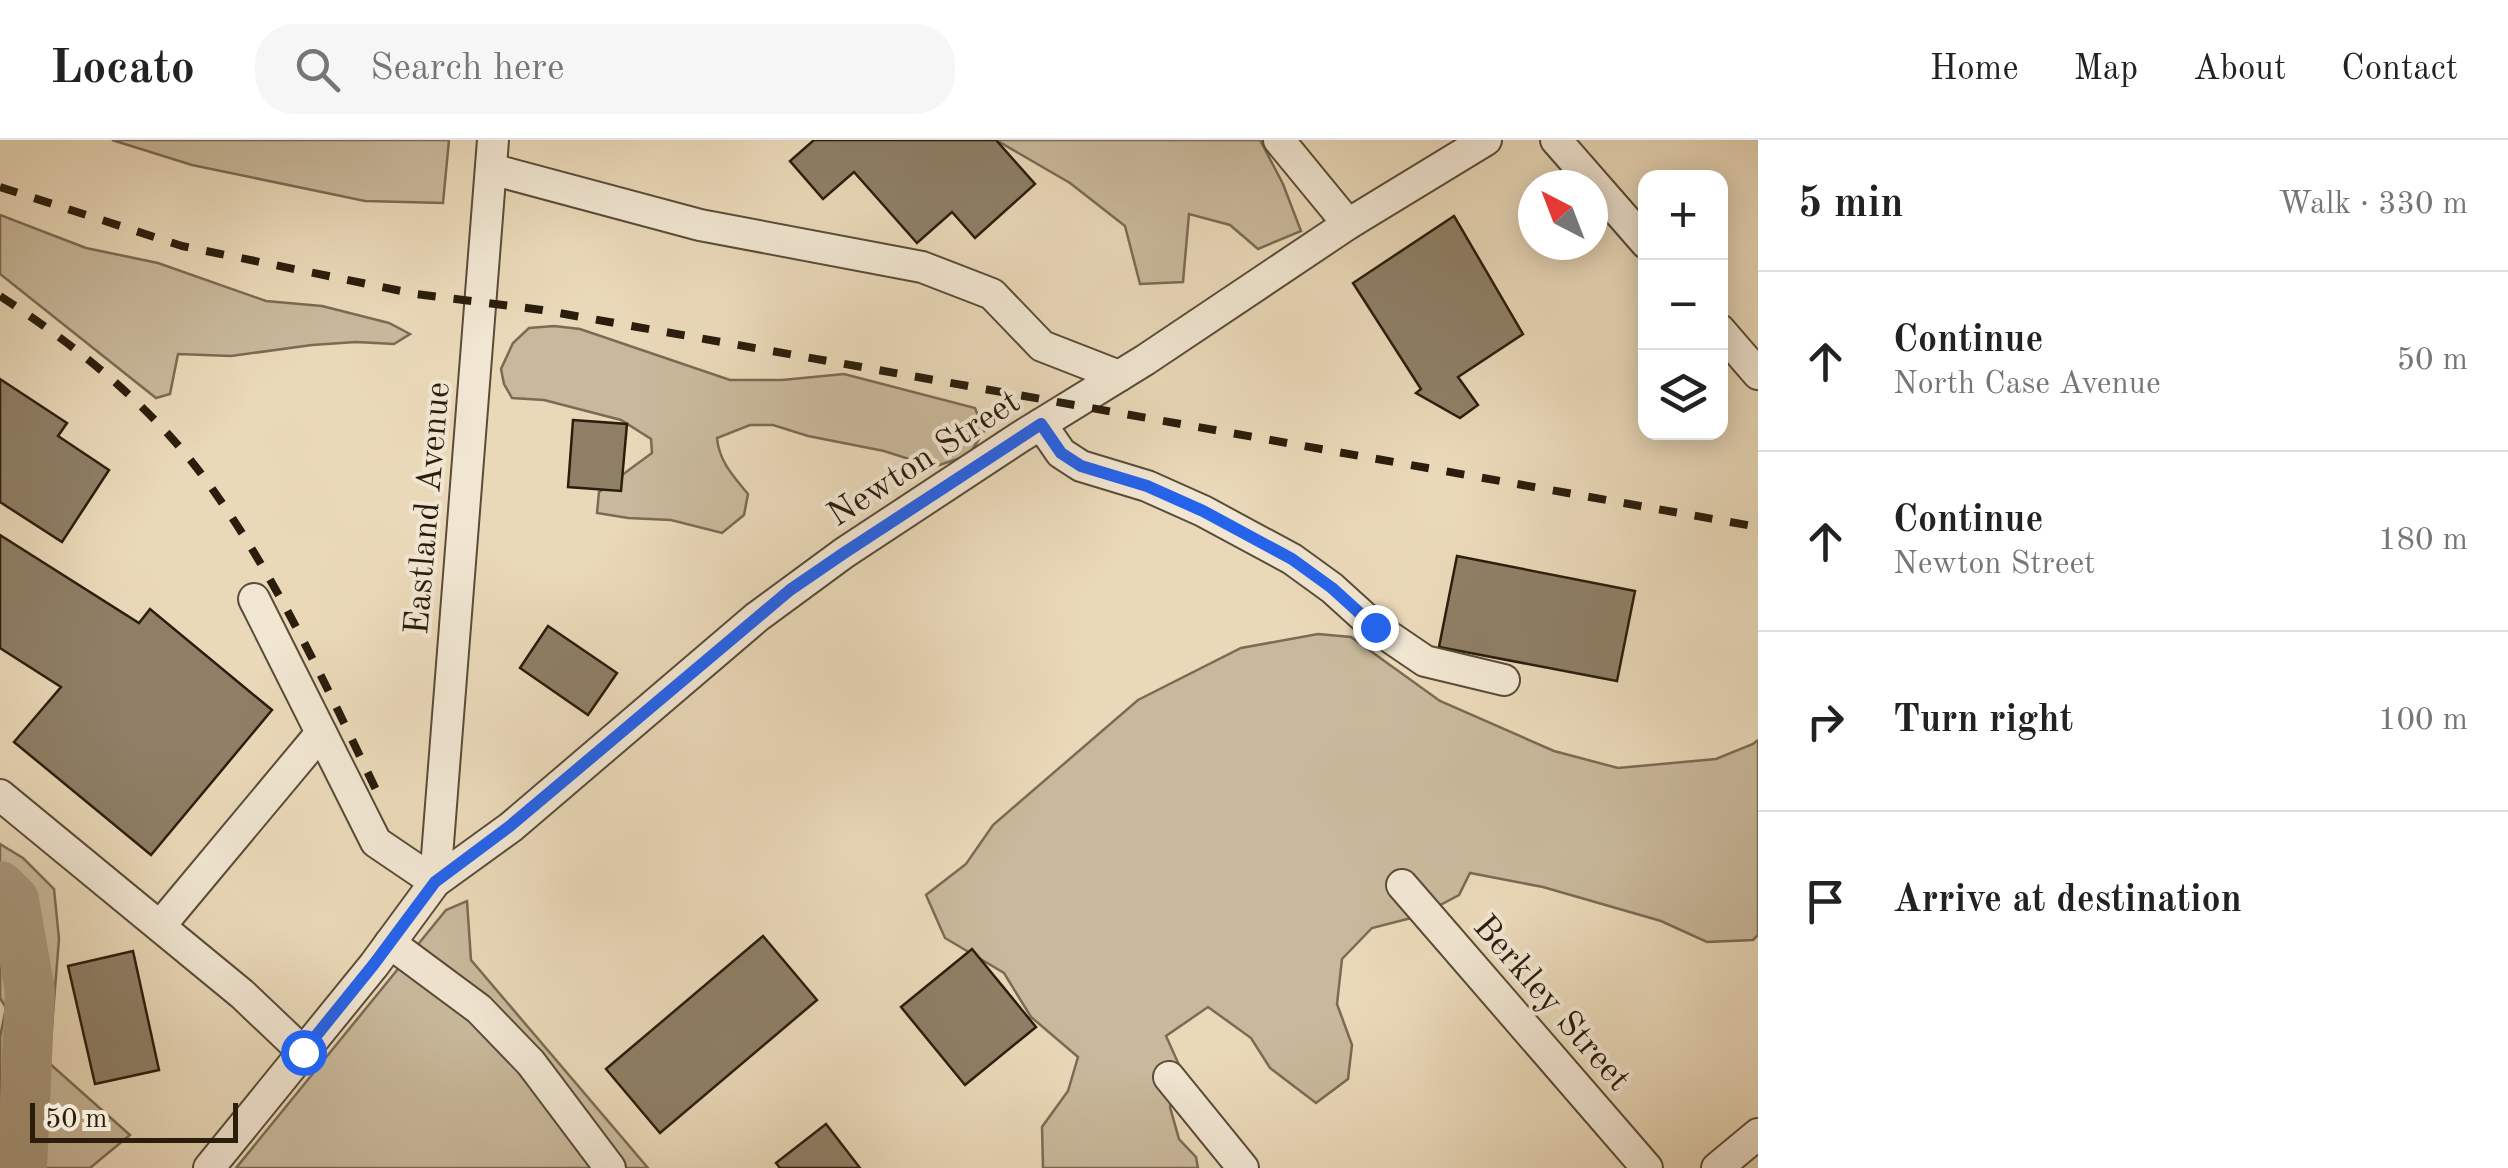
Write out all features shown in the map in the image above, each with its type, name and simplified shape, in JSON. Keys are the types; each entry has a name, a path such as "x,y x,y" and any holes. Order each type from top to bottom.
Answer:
{"street":[{"path":"1280,140 1348,224"},
{"name":"Newton Street","path":"209,1168 435,882 510,826 790,590 1348,224 1486,140"},
{"path":"1556,140 1638,235"},
{"path":"492,154 700,225 922,267 992,294 1042,346 1119,376"},
{"name":"Eastland Avenue","path":"435,882 492,154"},
{"path":"1728,339 1758,374"},
{"path":"1041,424 1061,453 1081,466 1147,486 1292,559 1375,627 1425,661 1504,680"},
{"path":"254,600 376,842 435,882"},
{"path":"160,926 322,734"},
{"path":"0,794 242,994 303,1052"},
{"name":"Berkley Street","path":"1402,885 1647,1168"},
{"path":"390,943 480,1009 531,1064 610,1168"},
{"path":"1169,1078 1243,1168"},
{"path":"1717,1168 1758,1134"}],"shaded area":[{"path":"112,140 449,140 443,203 365,201 192,165"},
{"path":"996,140 1260,140 1301,231 1258,249 1230,225 1189,214 1183,282 1140,284 1125,226 1070,183"},
{"path":"0,215 86,248 158,263 266,301 322,306 389,323 410,334 394,344 312,345 231,356 178,354 170,394 156,398 0,274"},
{"path":"529,328 580,329 730,380 844,374 975,408 984,431 969,455 934,467 773,425 750,425 717,438 724,461 748,494 744,515 722,533 671,520 597,513 599,492 652,453 651,439 621,420 544,400 512,398 501,369 513,343"},
{"path":"1318,634 1351,637 1440,701 1554,751 1618,768 1716,759 1758,740 1758,935 1753,940 1707,942 1661,921 1543,887 1470,873 1459,895 1419,916 1372,928 1342,959 1337,1004 1352,1045 1348,1079 1316,1103 1270,1068 1251,1038 1208,1007 1166,1036 1180,1067 1170,1107 1179,1139 1196,1157 1198,1168 1043,1168 1042,1127 1068,1091 1078,1057 1031,1017 1004,973 945,938 926,895 966,864 993,825 1138,700 1241,648"},
{"path":"0,844 23,858 54,889 59,939 49,1063 130,1135 90,1168 0,1168 0,1037 6,1008 0,998"},
{"path":"467,901 471,960 648,1168 236,1168 446,910"}],"building":[{"path":"814,140 996,140 1035,184 975,238 952,212 917,243 854,172 823,199 790,161"},
{"path":"1454,216 1523,334 1458,377 1478,405 1460,418 1416,393 1421,389 1353,283"},
{"path":"0,379 67,423 58,436 109,470 62,542 0,502"},
{"path":"573,420 627,424 621,491 568,487"},
{"path":"0,535 139,623 150,609 272,710 151,855 14,742 61,687 0,648"},
{"path":"1457,556 1635,591 1617,681 1439,647"},
{"path":"548,626 617,673 588,715 520,668"},
{"path":"763,936 817,1000 660,1133 606,1069"},
{"path":"972,949 1036,1027 965,1085 901,1007"},
{"path":"133,951 159,1070 95,1084 68,966"},
{"path":"826,1124 860,1168 780,1168 776,1163"}],"waterway":[{"path":"0,886 14,900 30,991 22,1168"}],"railway":[{"path":"0,187 182,246 416,294 542,310 1758,527"},
{"path":"0,296 113,380 163,429 208,483 279,596 379,796"}],"route":[{"path":"303,1052 435,882 510,826 790,590 1041,424 1061,453 1081,466 1147,486 1292,559 1375,627"}]}
